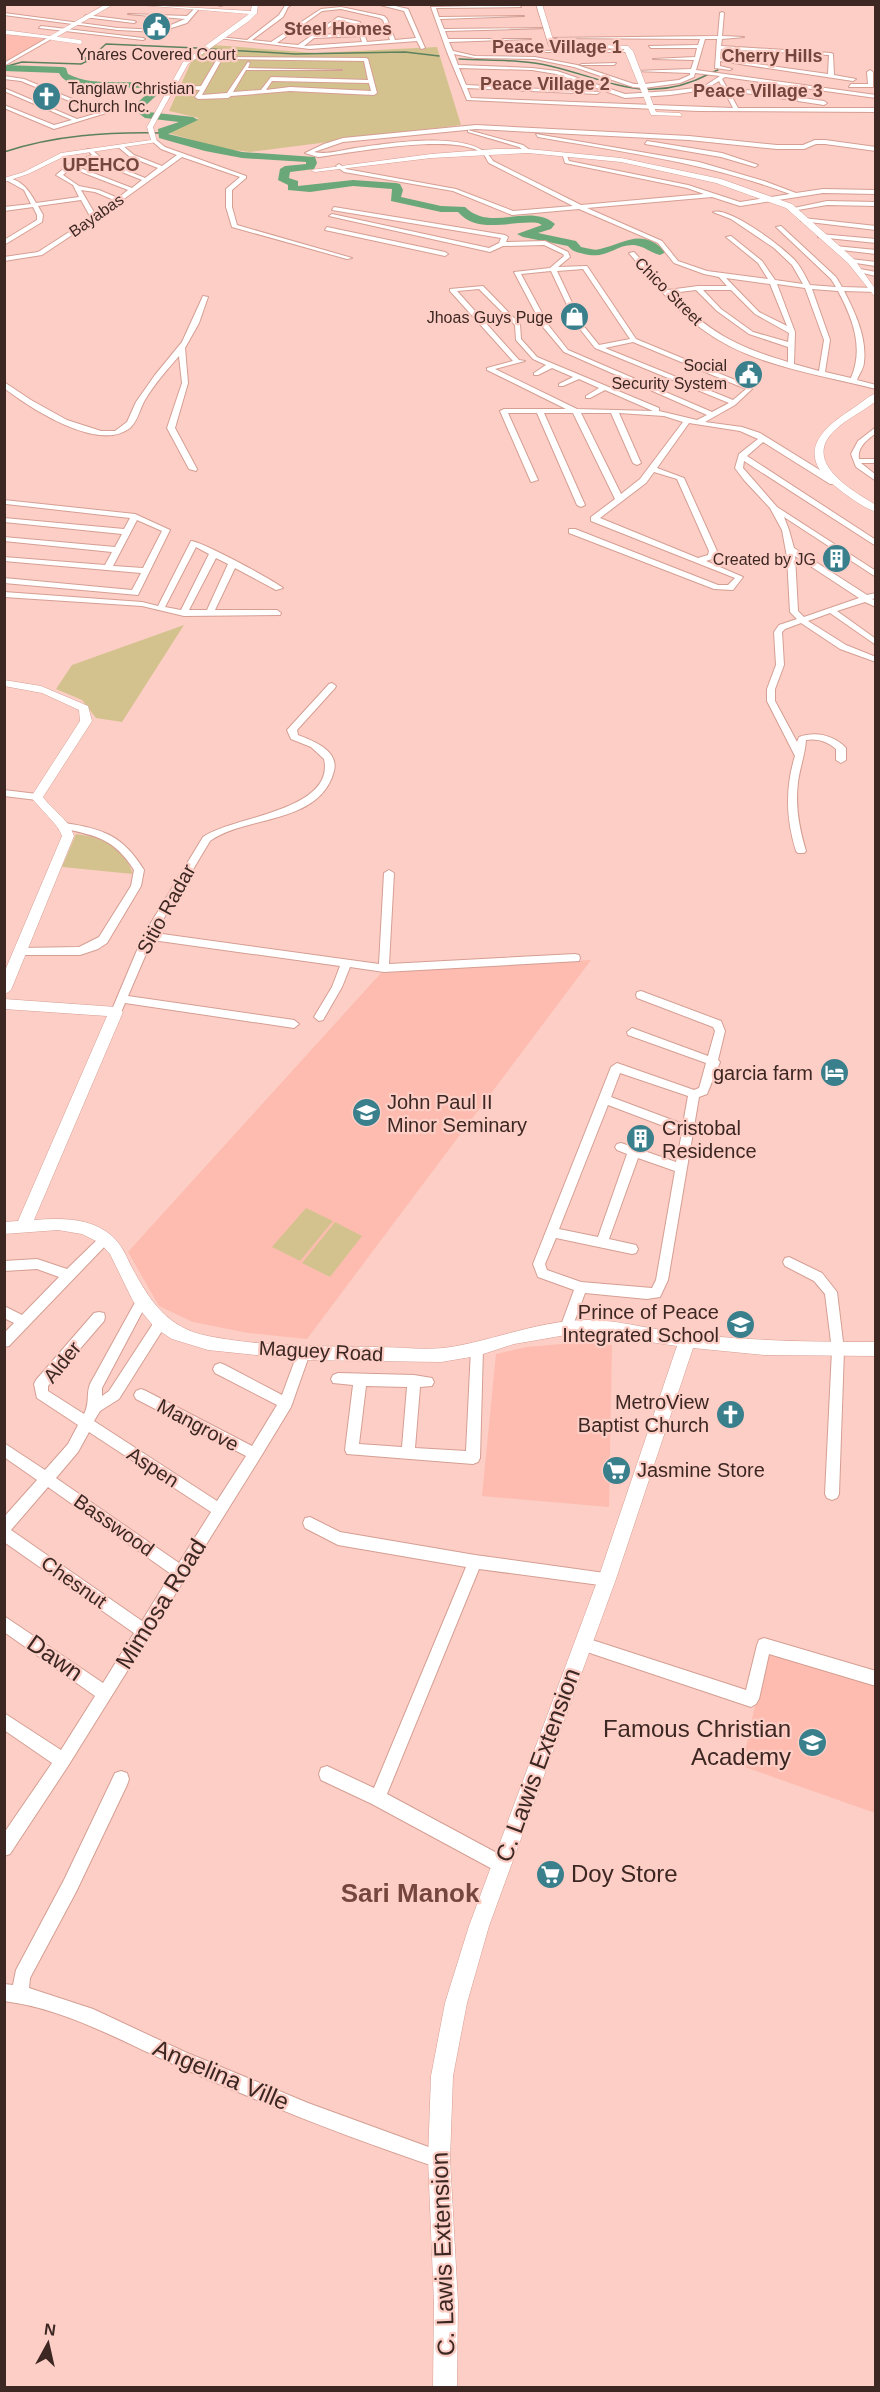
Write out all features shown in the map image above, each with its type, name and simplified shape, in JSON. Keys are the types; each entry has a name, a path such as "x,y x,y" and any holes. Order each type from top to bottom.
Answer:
{"street":[{"path":"56,4 80,6"},
{"path":"4,65 111,4"},
{"path":"130,4 254,13"},
{"path":"152,136 157,117 185,63 254,13 255,4"},
{"path":"248,41 281,16 286,6 291,4"},
{"path":"378,4 406,10 423,48"},
{"path":"539,4 551,45"},
{"path":"136,5 127,14 189,18"},
{"path":"521,12 488,5 433,7 466,93 627,101 645,90 685,79 694,71 700,49"},
{"path":"66,14 80,6"},
{"path":"272,44 315,12 332,9 382,17 393,41"},
{"path":"6,15 118,29 159,31 177,25 189,18 196,10"},
{"path":"437,18 521,12"},
{"path":"437,18 521,12"},
{"path":"521,12 534,55"},
{"path":"722,13 717,67 852,87 871,86 870,72"},
{"path":"80,15 145,23 141,26"},
{"path":"299,47 338,18 358,23 365,44"},
{"path":"155,24 177,25"},
{"path":"39,27 143,39"},
{"path":"445,41 528,37 547,28"},
{"path":"4,32 80,42"},
{"path":"311,37 362,34"},
{"path":"445,41 528,37"},
{"path":"719,48 742,37"},
{"path":"220,38 323,48 420,39"},
{"path":"534,55 551,45 648,39 700,49"},
{"path":"648,39 665,83"},
{"path":"445,41 476,57 534,55 575,66 645,90 670,93 686,91 704,88 723,77"},
{"path":"719,48 737,43"},
{"path":"551,45 630,51"},
{"path":"551,45 626,47 630,51 653,110"},
{"path":"719,48 762,59"},
{"path":"719,48 789,70 852,79"},
{"path":"654,56 719,48 832,55 831,75"},
{"path":"654,56 700,49"},
{"path":"609,51 620,81"},
{"path":"789,70 791,52"},
{"path":"810,72 812,53"},
{"path":"228,96 246,69 249,59"},
{"path":"249,59 366,59 374,93 290,89 198,97 219,60 249,59"},
{"path":"338,60 343,81"},
{"path":"575,66 614,64"},
{"path":"455,66 513,67 557,73 653,110 680,115"},
{"path":"475,66 484,87"},
{"path":"495,67 503,88"},
{"path":"513,67 521,88"},
{"path":"852,68 852,87"},
{"path":"246,69 339,70"},
{"path":"532,69 535,76"},
{"path":"638,71 694,71 723,77 740,77 876,97"},
{"path":"4,77 22,80 103,113 54,127 4,105"},
{"path":"723,77 736,109"},
{"path":"740,77 754,109"},
{"path":"262,92 271,79 372,82"},
{"path":"543,89 539,83 590,85"},
{"path":"744,85 876,104"},
{"path":"464,86 611,92"},
{"path":"173,88 202,88"},
{"path":"704,88 708,94"},
{"path":"4,89 78,121"},
{"path":"4,105 58,89"},
{"path":"686,91 698,109"},
{"path":"747,92 873,110"},
{"path":"670,93 676,108"},
{"path":"751,100 821,110"},
{"path":"713,101 717,108"},
{"path":"83,105 92,102"},
{"path":"625,112 676,108 873,110"},
{"path":"464,127 521,146 528,151"},
{"path":"874,292 808,288 706,273 676,262 660,242 581,208 491,162 483,151 468,147 431,142 318,155 308,153 343,140 464,127 628,137 689,138 777,147 804,147 819,142 876,149"},
{"path":"504,128 566,141 672,157 740,174 794,194"},
{"path":"631,128 691,132 689,138"},
{"path":"6,179 26,173 58,156 120,146 152,136"},
{"path":"152,136 163,148 244,177 229,189 229,207 234,226 349,258"},
{"path":"609,159 628,137"},
{"path":"628,137 755,165"},
{"path":"120,146 132,156 162,168"},
{"path":"88,150 104,163 146,180"},
{"path":"315,170 483,151 528,151 609,159 718,181 774,200 792,209 851,261 874,292"},
{"path":"564,154 567,162 666,182 740,204 823,191 876,192"},
{"name":"Bayabas","path":"4,260 40,254 180,155"},
{"path":"94,218 76,187 59,175 70,166 95,156"},
{"path":"660,169 672,157"},
{"path":"70,166 132,190"},
{"path":"339,166 344,170 454,190 512,213 713,195"},
{"path":"6,179 26,189 35,204"},
{"path":"76,187 98,191 118,200"},
{"path":"4,209 83,198"},
{"path":"792,209 827,203 876,204"},
{"name":"Bayabas","path":"4,243 40,221 35,204"},
{"path":"334,209 505,237 502,244"},
{"path":"716,212 733,218 776,247 795,264 808,288 828,340 822,372"},
{"path":"332,216 490,250 502,244 552,245 566,253 567,257 553,268"},
{"path":"803,220 876,228"},
{"path":"779,227 817,260 841,290 850,308 860,339 861,363 853,381"},
{"path":"327,229 443,254 455,244"},
{"path":"820,236 876,241"},
{"path":"729,237 760,262 773,283 792,332 793,346 790,364"},
{"path":"835,248 876,252"},
{"name":"Chico Street","path":"632,253 667,292 708,330 766,358 876,387"},
{"path":"851,261 876,264"},
{"path":"634,340 585,267 517,272 546,327 566,351 713,415"},
{"path":"553,268 579,324 597,347 733,402"},
{"path":"860,271 876,274"},
{"path":"722,277 748,301 757,313 792,332"},
{"path":"517,362 452,290 481,287 518,325 518,339 535,358 665,414 697,423 742,429 763,438 876,509"},
{"path":"667,292 698,288 732,288"},
{"path":"698,288 719,310 751,333 793,346"},
{"path":"4,384 37,407 90,432 112,433 127,428 156,379 182,348 200,313 205,297"},
{"path":"597,347 634,340 750,388 733,402 697,423"},
{"path":"182,348 185,383 171,428 193,469"},
{"path":"535,358 489,369 576,411 620,500"},
{"path":"536,374 552,365"},
{"path":"561,386 579,377"},
{"path":"588,397 604,388"},
{"path":"833,482 820,463 821,442 829,430 874,401"},
{"path":"534,480 504,413 508,410 665,414"},
{"path":"614,411 637,463"},
{"path":"540,412 581,505"},
{"path":"572,531 717,587 730,588 740,579 594,519 620,500 653,469 687,421"},
{"path":"875,430 856,443 854,452 856,461 864,472 876,479"},
{"path":"763,438 742,456 739,468 744,477 774,508 876,576"},
{"path":"742,456 876,544"},
{"path":"856,461 876,461"},
{"path":"653,469 680,478 713,551 712,556 697,561"},
{"path":"4,580 135,593 166,530 135,516 5,502"},
{"path":"774,508 785,530 790,549 794,612 803,621 852,651 876,660"},
{"path":"108,568 135,516"},
{"path":"4,520 127,532"},
{"path":"4,539 117,550"},
{"path":"160,609 194,543 279,588"},
{"path":"790,549 871,597 876,605"},
{"path":"184,613 214,553"},
{"path":"4,559 146,571"},
{"path":"210,613 233,563"},
{"path":"4,594 142,604 184,613 277,613"},
{"path":"800,756 771,701 771,689 780,665 778,632 782,627 871,597"},
{"path":"832,611 876,643"},
{"path":"4,683 49,690 84,708 86,721 37,797"},
{"name":"Sitio Radar","path":"23,1227 148,936 206,838 220,831 276,815 310,798 323,785 331,766 327,755 312,744 294,737 292,730 332,686"},
{"path":"801,851 796,836 792,798 793,776 800,756 800,743 804,737 808,736 835,742 841,748 841,760"},
{"path":"4,793 37,797 48,812 65,826 91,830 111,838 131,855 139,870 136,886 103,940 80,951 20,952"},
{"path":"4,990 66,844 68,836 65,826"},
{"path":"384,968 390,873"},
{"path":"148,936 384,968 575,958"},
{"path":"319,1017 337,987 346,964"},
{"path":"641,995 719,1027 714,1062 703,1091 694,1094 617,1067 539,1264 542,1274 581,1287 656,1293 667,1258 694,1094"},
{"path":"4,1004 119,1005 294,1024"},
{"path":"632,1032 714,1062"},
{"path":"604,1099 687,1130"},
{"path":"621,1147 681,1168"},
{"path":"602,1243 634,1152"},
{"name":"Maguey Road","path":"4,1228 58,1224 86,1228 105,1239 116,1250 142,1301 161,1323 178,1334 207,1343 304,1353 441,1355 477,1349 514,1337 566,1328 623,1330 687,1341"},
{"path":"552,1232 632,1249"},
{"path":"4,1342 105,1239"},
{"path":"4,1266 38,1262 68,1276"},
{"path":"789,1262 818,1277 831,1292 838,1350 832,1494"},
{"path":"566,1328 581,1287"},
{"path":"4,1530 73,1448 87,1425 95,1407 95,1388 142,1301"},
{"path":"4,1311 24,1322"},
{"name":"Alder","path":"87,1425 42,1394 41,1384 99,1317"},
{"path":"95,1407 114,1395 161,1323"},
{"path":"687,1341 764,1348 876,1349"},
{"name":"C. Lawis Extension","path":"445,2388 446,2303 439,2159 442,2076 456,2003 479,1926 607,1579 687,1341"},
{"path":"360,1380 352,1450 472,1458 477,1349"},
{"name":"Mimosa Road","path":"4,1848 63,1761 255,1454 286,1402 304,1353"},
{"path":"220,1370 286,1402"},
{"path":"338,1379 420,1381 408,1454"},
{"name":"Mangrove","path":"141,1395 255,1454"},
{"name":"Aspen","path":"87,1425 220,1510"},
{"name":"Basswood","path":"4,1449 180,1572"},
{"path":"310,1523 338,1538 476,1562 607,1579"},
{"name":"Chesnut","path":"4,1530 143,1631"},
{"path":"378,1798 476,1562"},
{"name":"Dawn","path":"4,1623 105,1694"},
{"path":"583,1644 751,1699 764,1645 876,1679"},
{"path":"7,1726 63,1761"},
{"path":"327,1774 378,1798 502,1865"},
{"path":"12,1993 70,1886 121,1779"},
{"name":"Angelina Ville","path":"12,1993 66,2008 278,2101 439,2159"}],"shaded area":[{"path":"5,33 48,39 5,62"},
{"path":"213,45 316,53 437,47 461,125 250,152 225,149 168,133 199,118 169,111 191,62"},
{"path":"184,625 122,722 96,718 82,700 56,689 72,665"},
{"path":"76,834 95,838 111,845 124,857 133,874 62,867"},
{"name":"John Paul II Minor Seminary","path":"591,960 307,1339 248,1333 193,1322 159,1306 128,1252 381,973"},
{"path":"306,1208 333,1221 300,1261 272,1247"},
{"path":"335,1222 362,1236 330,1277 302,1263"},
{"path":"584,1342 612,1345 609,1507 482,1496 496,1354 527,1347"},
{"name":"Famous Christian Academy","path":"767,1649 875,1684 875,1813 742,1766"}],"waterway":[{"path":"4,67 22,62 81,64 87,61 83,58 104,57 96,53 106,44 197,48"},
{"path":"210,49 295,54 405,52 439,56"},
{"path":"459,59 539,64 611,83 648,89 667,88 709,74"},
{"path":"4,68 63,70 64,75 86,84 129,83 152,87 153,94 140,105 140,110 145,115 193,120 162,131 163,136 205,148 242,155 311,159 310,167 285,169 283,180 294,183 292,188 310,189 353,183 396,186 398,190 395,199 441,209 461,209 470,217 481,221 540,220 549,224 547,227 523,234 572,243 577,249 600,253 630,241 647,244 660,252"},
{"path":"713,72 718,70"},
{"path":"4,152 62,138 121,133 161,133"}],"place":[{"name":"Ynares Covered Court","path":"156,26"},
{"name":"Tanglaw Christian Church Inc.","path":"47,97"},
{"name":"Jhoas Guys Puge","path":"574,317"},
{"name":"Social Security System","path":"748,374"},
{"name":"Created by JG","path":"837,559"},
{"name":"garcia farm","path":"834,1073"},
{"name":"John Paul II Minor Seminary","path":"366,1113"},
{"name":"Cristobal Residence","path":"641,1139"},
{"name":"Prince of Peace Integrated School","path":"740,1324"},
{"name":"MetroView Baptist Church","path":"730,1414"},
{"name":"Jasmine Store","path":"616,1470"},
{"name":"Famous Christian Academy","path":"812,1743"},
{"name":"Doy Store","path":"550,1874"}],"district":[{"name":"Steel Homes","path":"338,29"},
{"name":"Peace Village 1","path":"557,47"},
{"name":"Cherry Hills","path":"772,56"},
{"name":"Peace Village 2","path":"545,84"},
{"name":"Peace Village 3","path":"758,91"},
{"name":"UPEHCO","path":"101,165"},
{"name":"Sari Manok","path":"410,1893"}]}
